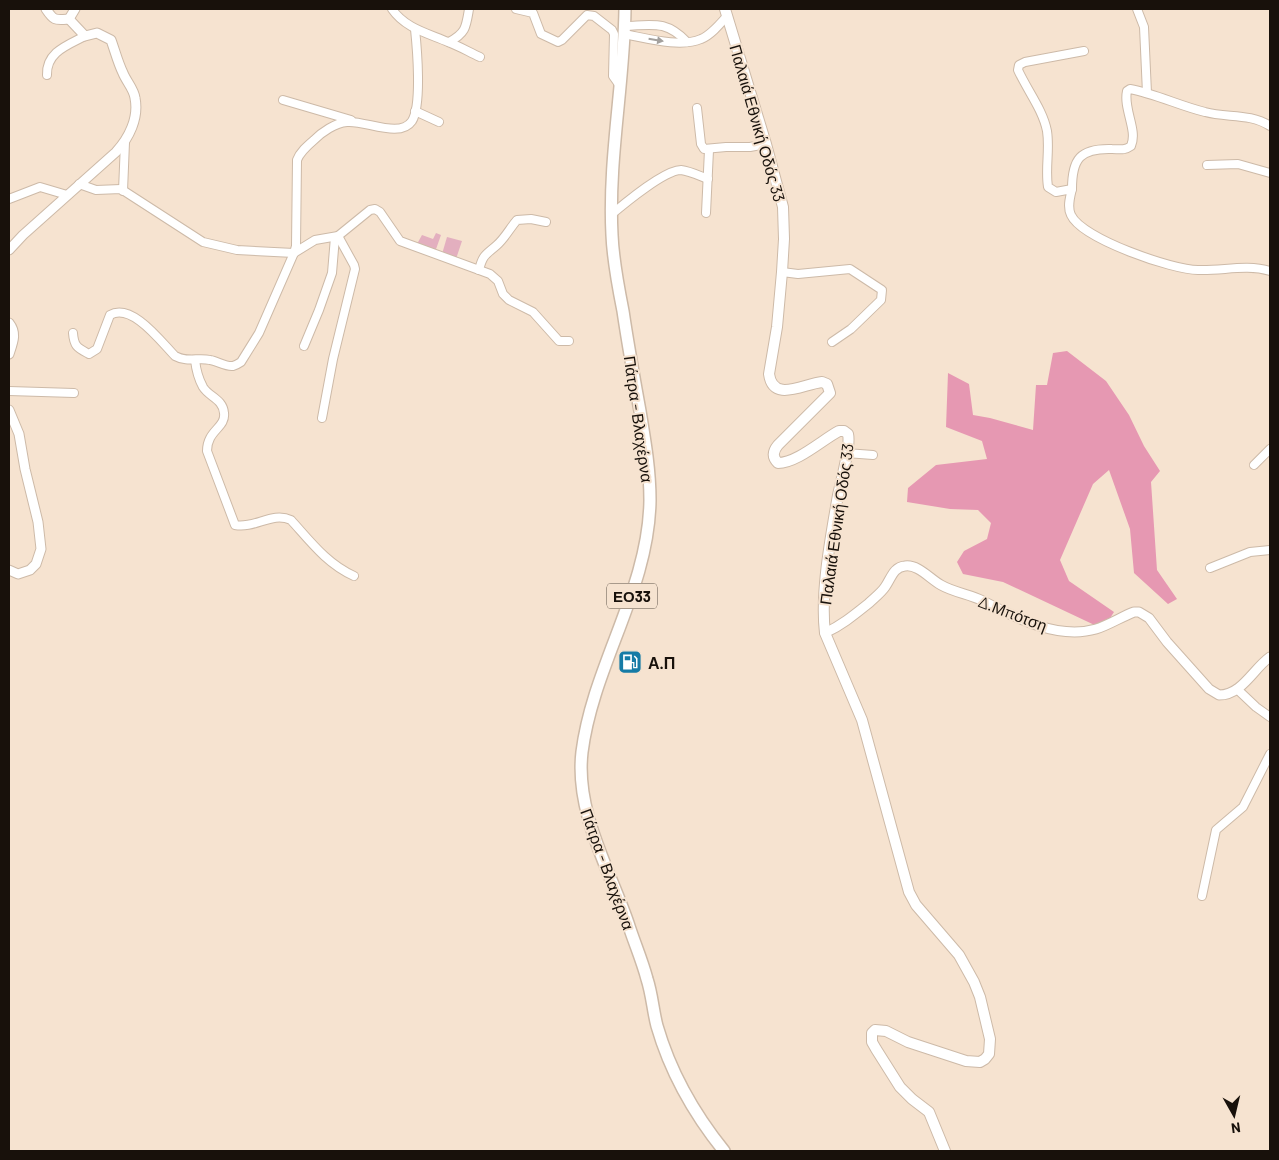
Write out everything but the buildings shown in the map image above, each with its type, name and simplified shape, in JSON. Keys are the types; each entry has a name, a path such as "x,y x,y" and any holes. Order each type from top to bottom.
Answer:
{"main road":[{"name":"Πάτρα - Βλαχέρνα","path":"625,9 621,87 612,185 612,237 617,277 646,443 650,500 649,521 639,572 632,596 600,680 587,726 582,752 581,780 589,821 648,980 657,1027 667,1054 687,1097 724,1151"},
{"name":"Παλαιά Εθνική Οδός 33","path":"726,12 783,207 782,272 777,327 769,374 770,381 775,388 782,390 822,382 827,384 830,393 775,448 775,460 778,463 792,460 839,431 844,431 848,434 849,438 838,495 824,595 823,619 825,633 862,720 909,892 916,905 959,955 974,982 984,1010 990,1047 989,1054 980,1062 966,1061 908,1042 881,1029 875,1030 872,1033 872,1042 900,1087 929,1112 945,1151"}],"street":[{"path":"46,9 52,18 56,20 69,19"},
{"path":"69,19 75,9"},
{"path":"392,9 397,17 415,29 450,42 480,58"},
{"path":"450,42 461,36 466,26 469,9"},
{"path":"521,9 533,13 541,34 558,42 587,15 594,16 612,30 615,37 613,76 621,87"},
{"path":"1137,9 1144,27 1147,93"},
{"path":"624,30 660,40 687,42 707,36 726,12"},
{"path":"69,19 85,36"},
{"path":"624,30 663,25 675,31 687,42"},
{"path":"283,100 357,122 396,130 405,127 412,120 415,110 418,55 415,29"},
{"path":"9,250 22,235 116,152 125,142 131,131 135,116 135,97 123,73 111,40 97,34 85,36 58,50 46,66 46,75"},
{"path":"1072,189 1056,192 1048,187 1046,177 1048,144 1046,129 1041,114 1018,70 1019,64 1025,62 1084,51"},
{"path":"1270,126 1264,122 1243,116 1207,112 1130,89 1126,93 1132,133 1131,146 1125,150 1095,149 1083,154 1074,165 1072,172 1072,189 1069,204 1071,215 1078,224 1092,234 1137,254 1178,268 1198,270 1258,267 1270,271"},
{"path":"697,108 701,144 704,150 719,147 750,147 766,144"},
{"path":"415,110 439,122"},
{"path":"73,333 74,342 78,348 90,354 98,349 110,315 118,312 134,316 144,323 175,356 186,360 200,358 230,366 244,359 259,333 296,246 297,160 299,155 318,136 334,126 345,122 357,122"},
{"path":"123,191 125,142"},
{"path":"706,212 710,150"},
{"path":"1207,165 1238,164 1270,173"},
{"path":"612,214 658,180 671,173 681,170 708,179"},
{"path":"79,184 96,190 121,189 203,242 237,250 294,253 315,240 336,236 370,210 375,209 380,212 400,241 490,274 498,281 503,294 509,300 533,312 559,341 569,341"},
{"path":"9,199 40,187 67,196"},
{"path":"479,270 486,253 498,244 517,220 532,219 546,222"},
{"path":"304,346 332,273 336,236"},
{"path":"322,418 333,359 355,269 336,236"},
{"path":"782,272 798,274 850,269 882,290 881,300 851,329 832,342"},
{"path":"9,323 13,328 14,340 9,354"},
{"path":"195,360 197,374 203,388 220,401 224,411 223,422 208,440 207,451 235,525 242,527 276,517 287,518 328,560 340,570 354,576"},
{"path":"9,391 74,393"},
{"path":"9,410 19,434 25,470 38,522 41,549 36,564 30,570 18,574 9,570"},
{"path":"1254,465 1270,449"},
{"path":"846,453 873,455"},
{"path":"1210,568 1250,552 1270,550"},
{"name":"Δ.Μπότση","path":"825,633 854,617 886,587 894,571 907,566 920,570 951,591 977,598 1018,618 1059,630 1079,632 1095,629 1128,614 1139,612 1149,618 1167,642 1214,693 1225,695 1237,689"},
{"path":"1270,657 1257,667 1237,689 1270,717"},
{"path":"1202,896 1216,830 1243,807 1270,754"}],"shaded area":[{"path":"436,233 441,235 435,252 417,244 422,235 433,239"},
{"path":"447,237 462,241 456,259 442,254"},
{"path":"1067,351 1106,381 1129,415 1144,446 1160,471 1151,482 1157,570 1177,599 1168,604 1134,573 1130,529 1109,470 1093,484 1060,560 1069,581 1114,612 1103,629 1003,582 963,574 957,562 964,551 987,539 991,523 978,510 950,509 907,502 908,488 936,465 987,459 982,441 946,427 948,373 969,384 973,415 1033,430 1036,385 1047,385 1053,353"}],"place":[{"name":"Α.Π","path":"630,662"}]}
